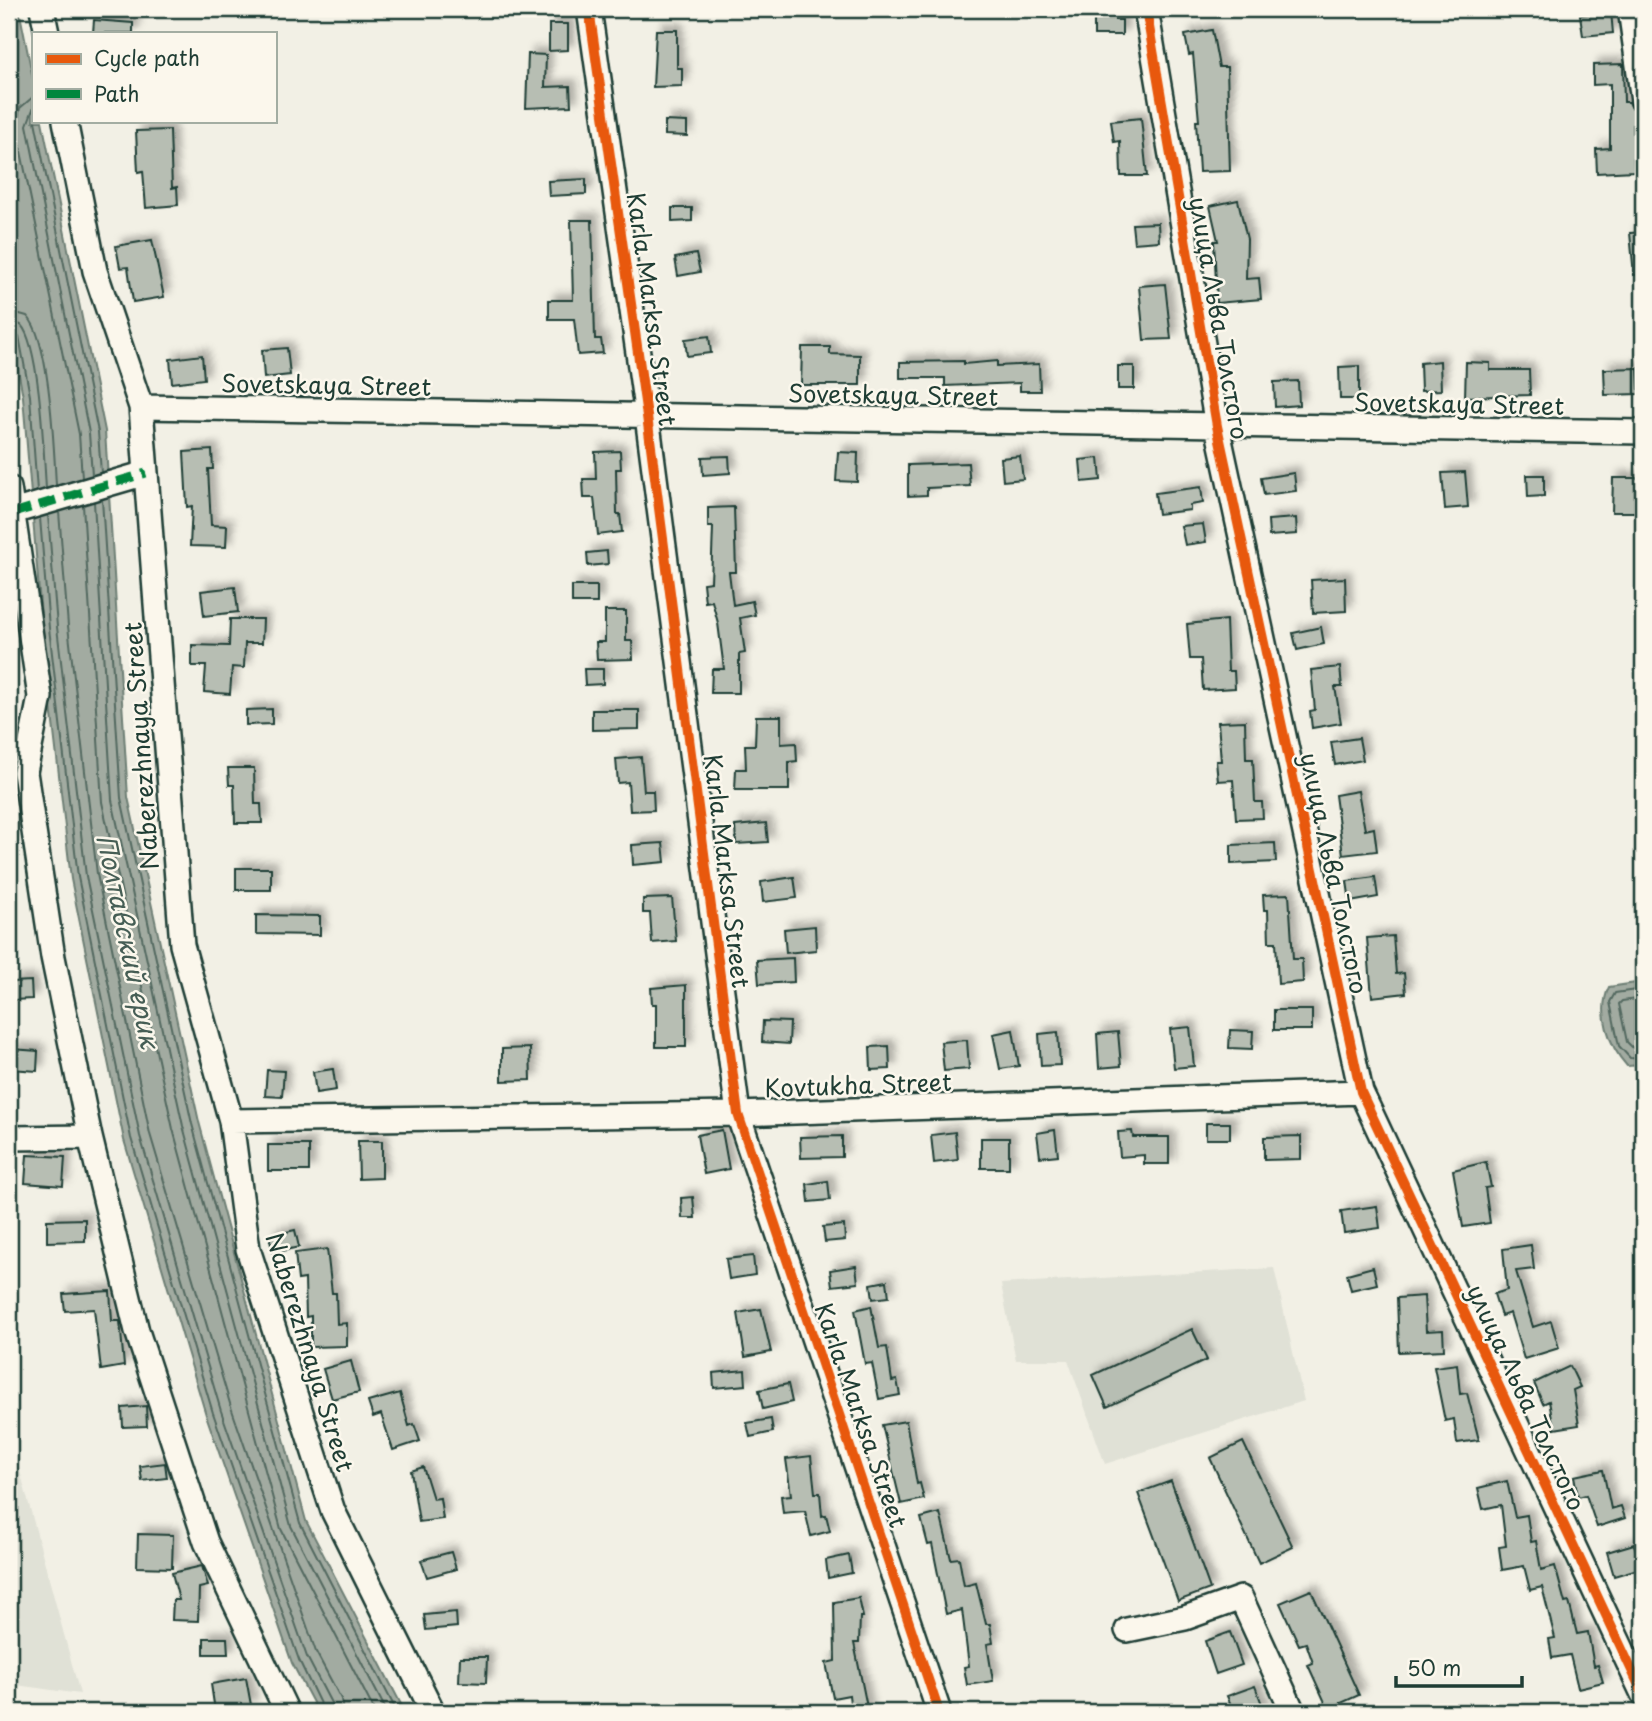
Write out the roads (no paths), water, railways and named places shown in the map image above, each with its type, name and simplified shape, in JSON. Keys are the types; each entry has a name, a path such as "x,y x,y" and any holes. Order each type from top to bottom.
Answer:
{"street":[{"path":"42,9 47,32"},
{"name":"Karla Marksa Street","path":"589,9 647,416 738,1114 939,1712"},
{"name":"улица Льва Толстого","path":"1146,9 1217,426 1361,1092 1643,1694"},
{"path":"1630,9 1643,101"},
{"name":"Naberezhnaya Street","path":"65,122 95,271 141,407 181,945 231,1121 248,1250 333,1511 433,1712"},
{"name":"Sovetskaya Street","path":"141,407 1643,432"},
{"path":"11,513 146,472"},
{"path":"9,488 40,696 25,772 53,957 90,1137 137,1331 206,1542 287,1712"},
{"name":"Kovtukha Street","path":"231,1121 738,1114 1361,1092"},
{"path":"9,1138 90,1137"},
{"path":"1127,1630 1185,1618 1241,1598 1293,1712"}],"water":[{"name":"Полтавский ерик","path":"9,9 19,9 32,74 32,122 42,122 105,431 128,797 199,1122 306,1521 405,1712 318,1712 292,1663 206,1415 124,1140 71,879 42,628 23,397 9,319"},
{"path":"1643,982 1643,1065 1627,1066 1610,1039 1604,1007 1609,987"}]}
